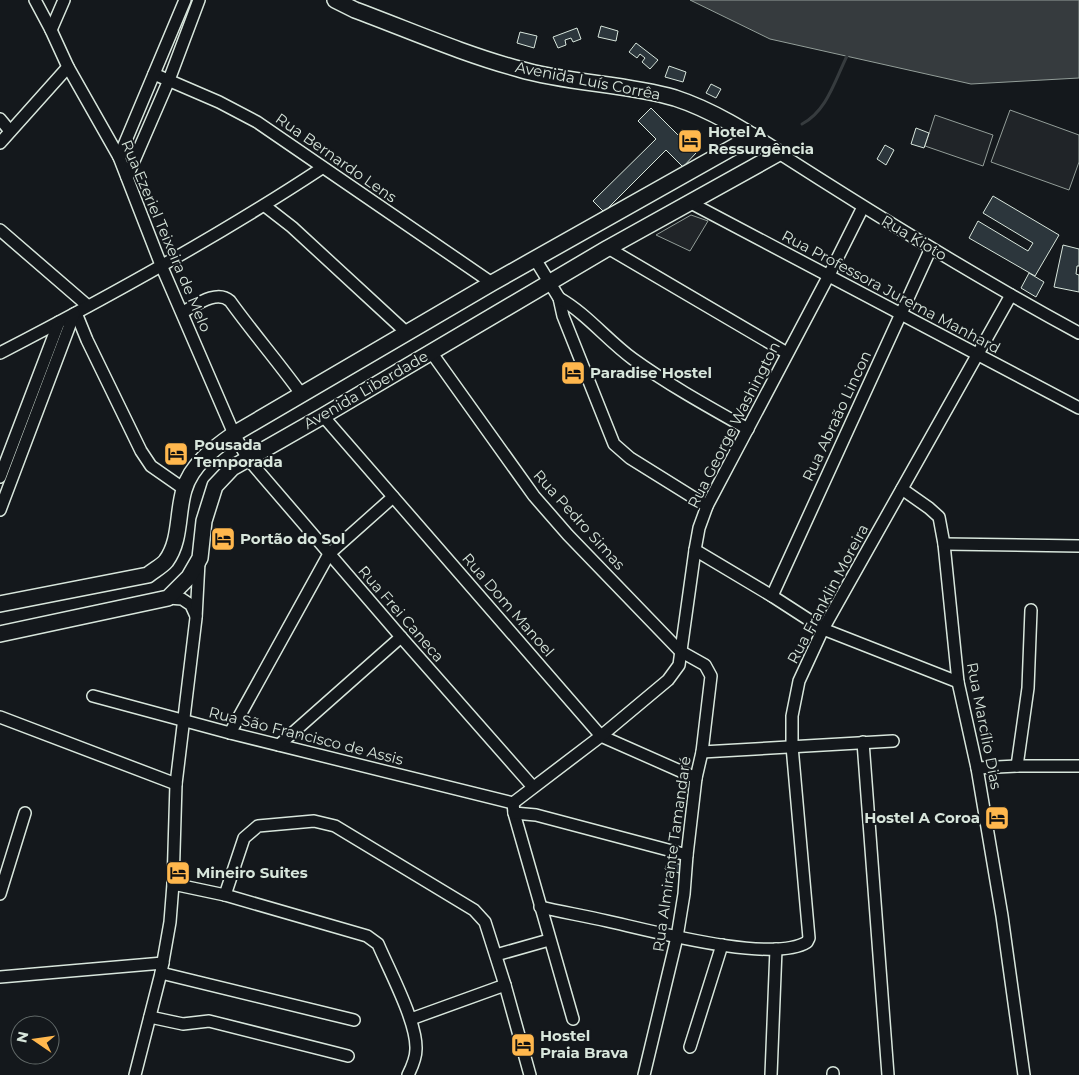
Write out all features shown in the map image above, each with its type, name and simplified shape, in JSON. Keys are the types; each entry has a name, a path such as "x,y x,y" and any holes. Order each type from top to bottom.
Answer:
{"main road":[{"name":"Avenida Luís Corrêa","path":"335,0 364,13 519,70 612,85 676,99 754,136"},
{"name":"Rua Kioto","path":"754,136 779,153"},
{"name":"Avenida Liberdade","path":"0,604 148,575 166,562 175,543 184,489 197,465 215,447 234,434 492,283 754,136"},
{"name":"Avenida Liberdade","path":"168,598 189,577 200,558 204,521 215,486 232,468 608,248 779,153"},
{"path":"0,634 168,598"}],"street":[{"name":"Rua Ezeriel Teixeira de Melo","path":"35,0 68,67 119,157 161,265 234,434 248,459"},
{"path":"51,30 64,0"},
{"path":"119,157 185,0"},
{"path":"127,177 169,80 199,0"},
{"path":"0,143 68,67"},
{"name":"Rua Bernardo Lens","path":"154,74 219,102 257,122 492,283"},
{"path":"0,119 10,131"},
{"name":"Rua Kioto","path":"779,153 931,248 1011,296 1079,333"},
{"path":"0,477 58,333 75,313 265,206 322,168"},
{"name":"Rua Professora Jurema Manhard","path":"689,202 1079,408"},
{"path":"265,206 292,227 407,333"},
{"name":"Rua George Washington","path":"513,808 533,787 601,736 668,680 679,665 694,550 707,506 863,207"},
{"path":"0,230 88,306"},
{"path":"608,248 787,353"},
{"name":"Rua Abraão Lincon","path":"772,596 931,248"},
{"path":"535,259 559,298 568,331 614,444 630,458 707,506"},
{"path":"182,312 204,300 222,295 226,297 302,395"},
{"name":"Rua Franklin Moreira","path":"776,949 804,944 809,938 792,746 792,716 799,681 823,630 1011,296"},
{"path":"559,298 588,318 632,358 676,388 748,429"},
{"path":"75,313 141,451 151,466 184,489"},
{"path":"568,331 588,318"},
{"path":"0,353 34,335 58,333"},
{"path":"34,335 58,333"},
{"path":"1,503 58,333"},
{"name":"Rua Pedro Simas","path":"431,352 534,496 568,535 680,650"},
{"name":"Rua Dom Manoel","path":"323,416 601,736 696,778"},
{"name":"Rua Frei Caneca","path":"248,459 400,637 533,787"},
{"name":"Rua Marcílio Dias","path":"902,489 929,508 939,518 944,544 958,682 977,768 1002,916 1024,1075"},
{"path":"230,733 329,554 394,497"},
{"path":"944,544 1079,546"},
{"path":"694,550 772,596 823,630 958,682"},
{"path":"135,1075 162,968 173,884 176,784 196,618 200,558"},
{"path":"168,598 182,600 191,605 196,618"},
{"path":"1017,766 1028,688 1031,610"},
{"path":"279,745 400,637"},
{"name":"Rua Almirante Tamandaré","path":"644,1075 677,937 684,894 686,855 696,778 702,752 710,676 705,665 680,650"},
{"name":"Rua São Francisco de Assis","path":"93,696 686,855"},
{"path":"0,717 176,784"},
{"path":"702,752 893,741"},
{"path":"863,742 888,1075"},
{"path":"977,768 1079,766"},
{"path":"513,808 572,1019"},
{"path":"0,894 25,814"},
{"path":"226,895 244,838 258,826 314,821 335,826 474,910 485,922 530,1075"},
{"path":"173,884 226,895 367,936 378,944 411,1019 416,1048 414,1061 408,1075"},
{"path":"540,907 677,937 747,949 776,949 771,1075"},
{"path":"496,955 549,940"},
{"path":"690,1046 722,944"},
{"path":"0,977 162,968 354,1020"},
{"path":"411,1019 505,985"},
{"path":"150,1017 183,1024 208,1022 348,1056"}],"shaded area":[{"path":"690,0 1079,0 1079,78 971,84 770,39"},
{"path":"1010,110 1079,135 1079,162 1069,190 991,162"},
{"path":"935,115 993,135 983,166 925,146"},
{"path":"691,215 708,221 690,251 656,235"}],"building":[{"path":"601,26 618,31 616,41 598,37"},
{"path":"577,28 581,39 573,42 571,38 565,40 566,45 558,48 553,37"},
{"path":"520,32 537,36 534,48 517,43"},
{"path":"636,43 658,60 650,69 642,62 645,58 640,54 637,58 629,52"},
{"path":"669,66 686,72 683,82 665,77"},
{"path":"711,84 721,89 716,98 706,93"},
{"path":"651,108 696,153 683,167 666,150 604,212 593,201 656,139 638,121"},
{"path":"916,128 929,133 924,148 911,144"},
{"path":"885,145 894,150 886,165 877,159"},
{"path":"993,196 1059,235 1035,276 969,238 978,221 1028,251 1033,243 983,213"},
{"path":"1063,245 1079,249 1079,266 1077,266 1076,274 1079,275 1079,292 1054,287"},
{"path":"1029,273 1044,282 1036,297 1021,288"},
{"path":"668,861 682,865 679,873 665,869"}],"waterway":[{"path":"802,124 811,118 824,103 847,56"}],"place":[{"name":"Hotel A Ressurgência","path":"690,141"},
{"name":"Paradise Hostel","path":"573,373"},
{"name":"Pousada Temporada","path":"176,454"},
{"name":"Portão do Sol","path":"223,539"},
{"name":"Hostel A Coroa","path":"997,818"},
{"name":"Mineiro Suites","path":"178,873"},
{"name":"Hostel Praia Brava","path":"523,1045"}]}
